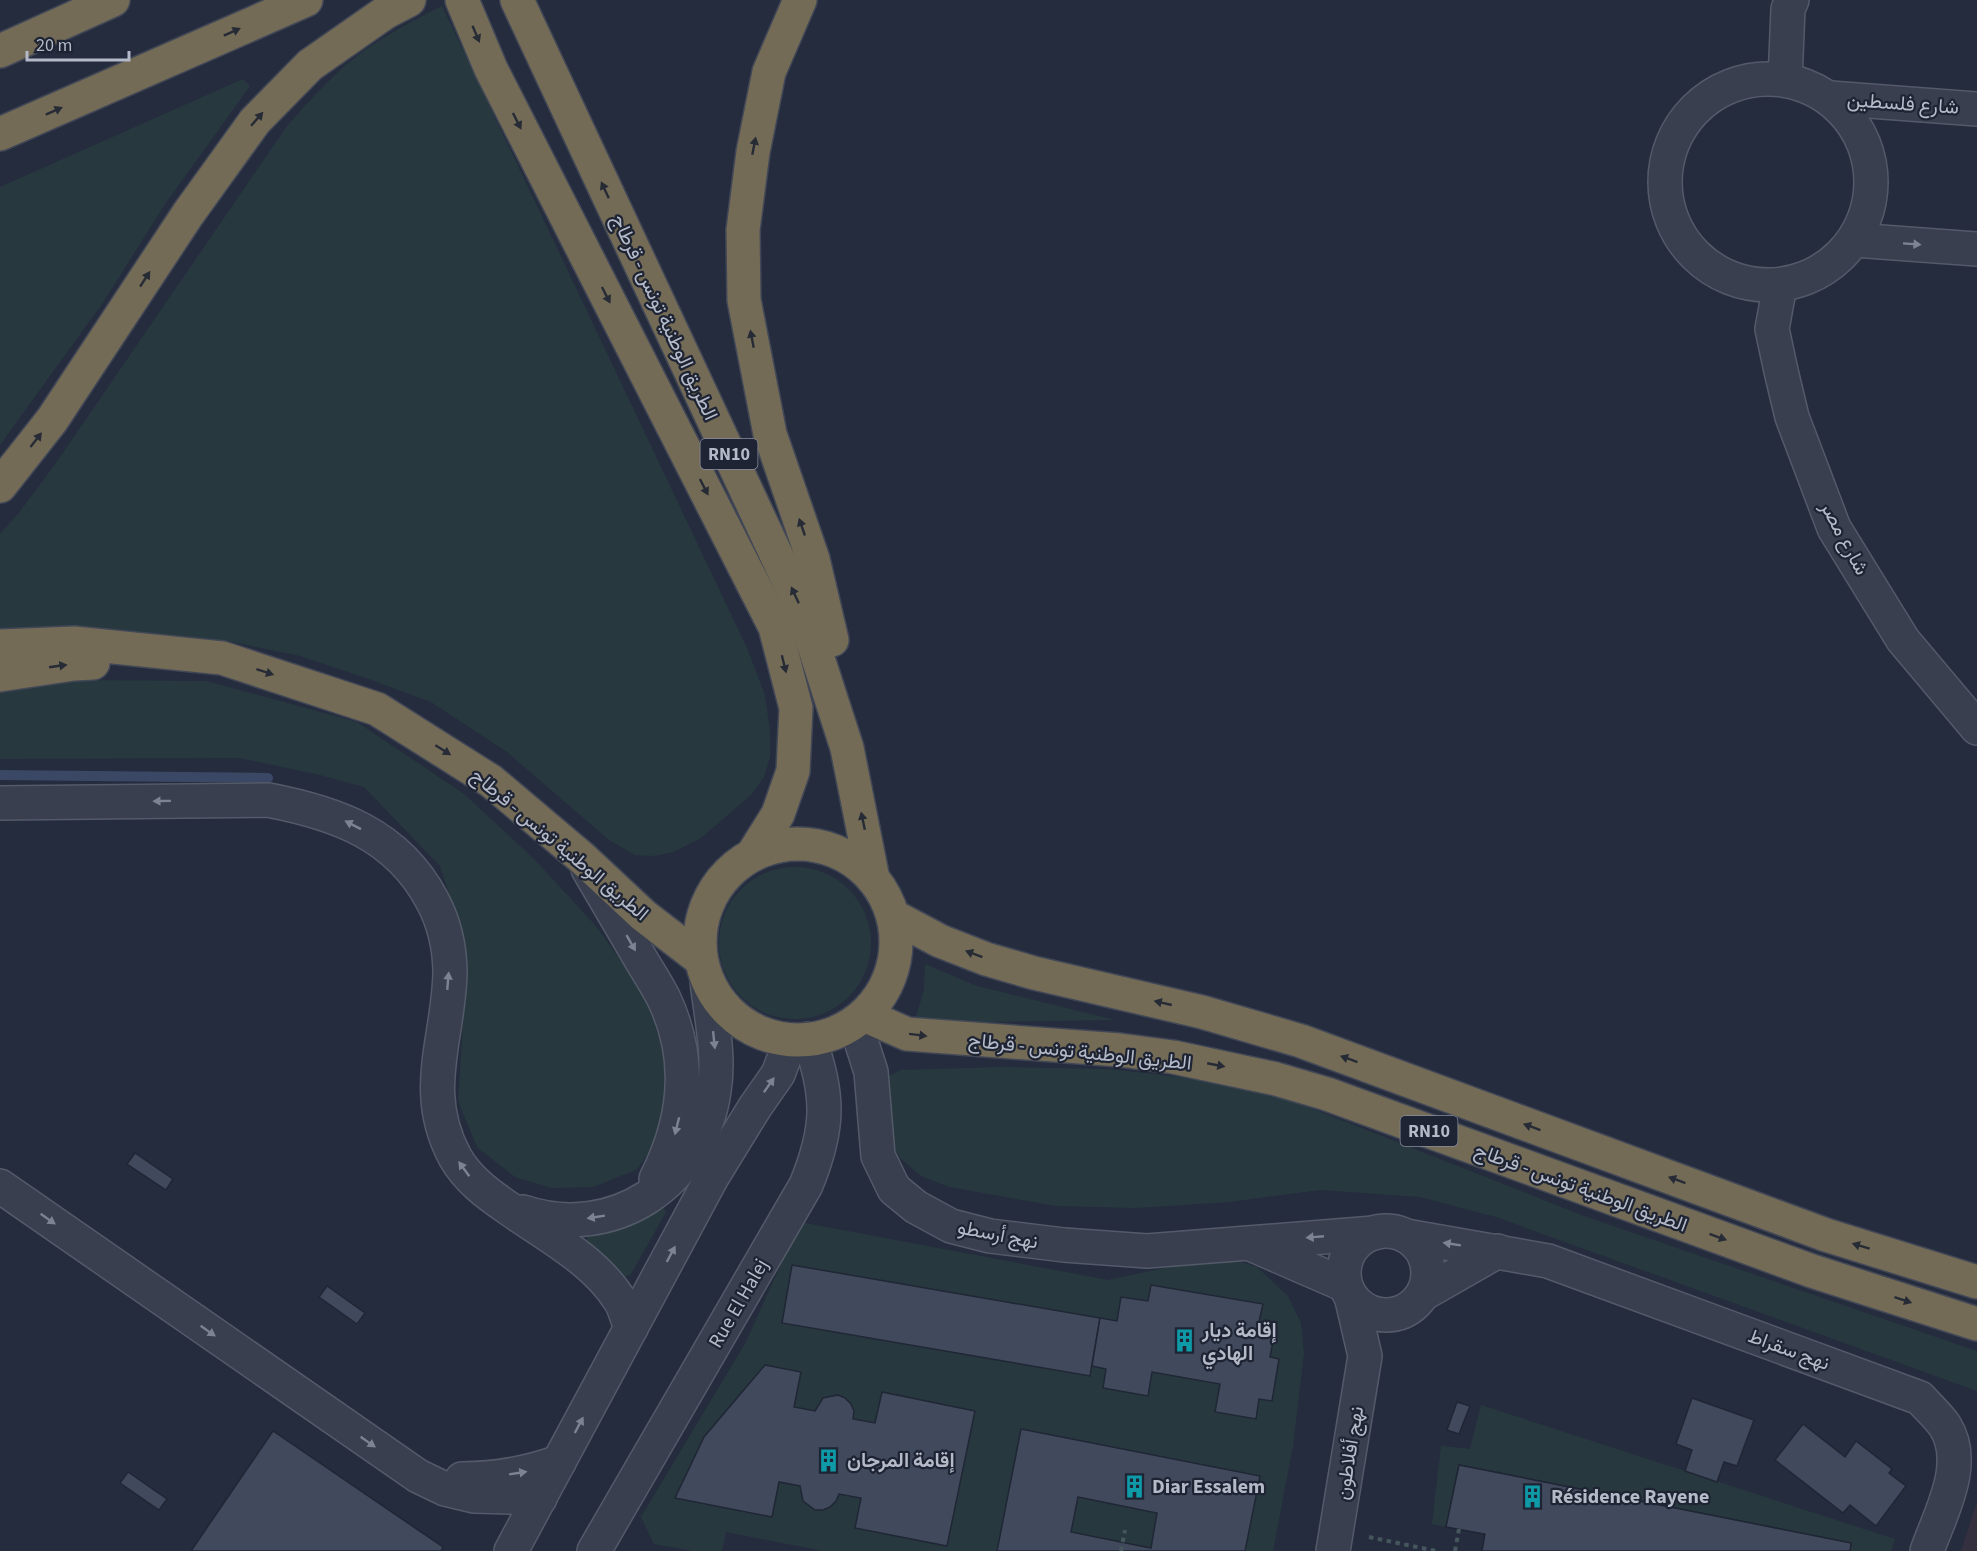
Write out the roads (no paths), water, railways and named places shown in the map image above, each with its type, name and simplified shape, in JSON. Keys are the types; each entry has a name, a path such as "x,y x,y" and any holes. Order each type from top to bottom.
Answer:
{"highway":[{"path":"0,51 113,0"},
{"path":"0,134 306,0"},
{"path":"0,486 52,420 188,214 255,121 310,65 386,12 409,0"},
{"path":"462,0 491,69 775,627 796,708 793,771 778,814 753,854"},
{"name":"الطريق الوطنية تونس - قرطاج","path":"517,0 803,612 848,748 873,879"},
{"path":"800,0 769,72 753,152 743,230 744,300 770,434 813,560 840,673 848,748"},
{"name":"الطريق الوطنية تونس - قرطاج","path":"0,646 74,643 222,658 377,709 491,781 580,857 704,970 721,1004 741,1022 765,1034 800,1040 833,1033 859,1019 878,999 888,980 896,938 893,916 880,888 848,858 818,846 784,845 753,854 728,872 709,898 700,928 704,970"},
{"path":"0,675 74,664 222,658"},
{"name":"الطريق الوطنية تونس - قرطاج","path":"893,916 940,940 986,959 1034,973 1212,1014 1301,1041 1826,1235 1977,1282"},
{"name":"الطريق الوطنية تونس - قرطاج","path":"859,1019 907,1034 1120,1050 1193,1061 1276,1079 1338,1098 1812,1271 1977,1324"}],"street":[{"path":"1785,80 1788,9 1792,0"},
{"path":"1754,80 1785,80 1809,87 1830,98 1852,121 1867,149 1872,180 1868,211 1854,240 1834,262 1809,277 1780,285 1748,284 1718,272 1692,252 1674,225 1665,195 1666,163 1677,133 1696,107 1723,89 1754,80"},
{"name":"شارع فلسطين","path":"1830,98 1977,109"},
{"path":"1854,240 1977,249"},
{"name":"شارع مصر","path":"1780,285 1772,329 1781,371 1792,417 1834,528 1903,640 1977,728"},
{"path":"0,803 268,800 304,807 341,819 374,836 400,856 422,881 437,910 447,941 450,974 436,1085 438,1110 445,1135 456,1158 471,1179 488,1194 593,1269 621,1301 631,1328"},
{"path":"580,857 664,998 675,1028 681,1058 683,1090 679,1122 670,1152 655,1180 636,1205"},
{"path":"507,1207 539,1218 572,1220 605,1216 636,1205 660,1189 681,1169 698,1144 709,1118 715,1089 716,1060 704,970"},
{"name":"نهج أرسطو","path":"859,1019 871,1072 878,1155 894,1189 916,1207 951,1226 990,1236 1064,1245 1147,1251 1374,1233"},
{"path":"512,1551 712,1177 754,1107 800,1040"},
{"name":"Rue El Halej","path":"594,1551 806,1185 818,1158 824,1129 825,1099 820,1070 800,1040"},
{"path":"0,1186 418,1476 445,1489 474,1496 540,1498"},
{"path":"1365,1356 1418,1300 1428,1278 1427,1262 1419,1247 1406,1236 1390,1232 1374,1233 1359,1240 1348,1252 1343,1269 1348,1292 1365,1311 1381,1316 1397,1314 1418,1300 1498,1251"},
{"name":"نهج سقراط","path":"1406,1236 1548,1261 1920,1398 1945,1427 1953,1452 1953,1478 1927,1551"},
{"name":"نهج أرسطو","path":"1249,1243 1348,1292"},
{"name":"نهج أفلاطون","path":"1335,1541 1365,1356 1348,1292"},
{"path":"418,1476 467,1479 499,1476 531,1472 559,1462"}],"waterway":[{"path":"0,775 268,778"}],"place":[{"name":"إقامة ديار الهادي","path":"1184,1341"},
{"name":"إقامة المرجان","path":"829,1460"},
{"name":"Diar Essalem","path":"1134,1486"},
{"name":"Résidence Rayene","path":"1533,1496"}]}
